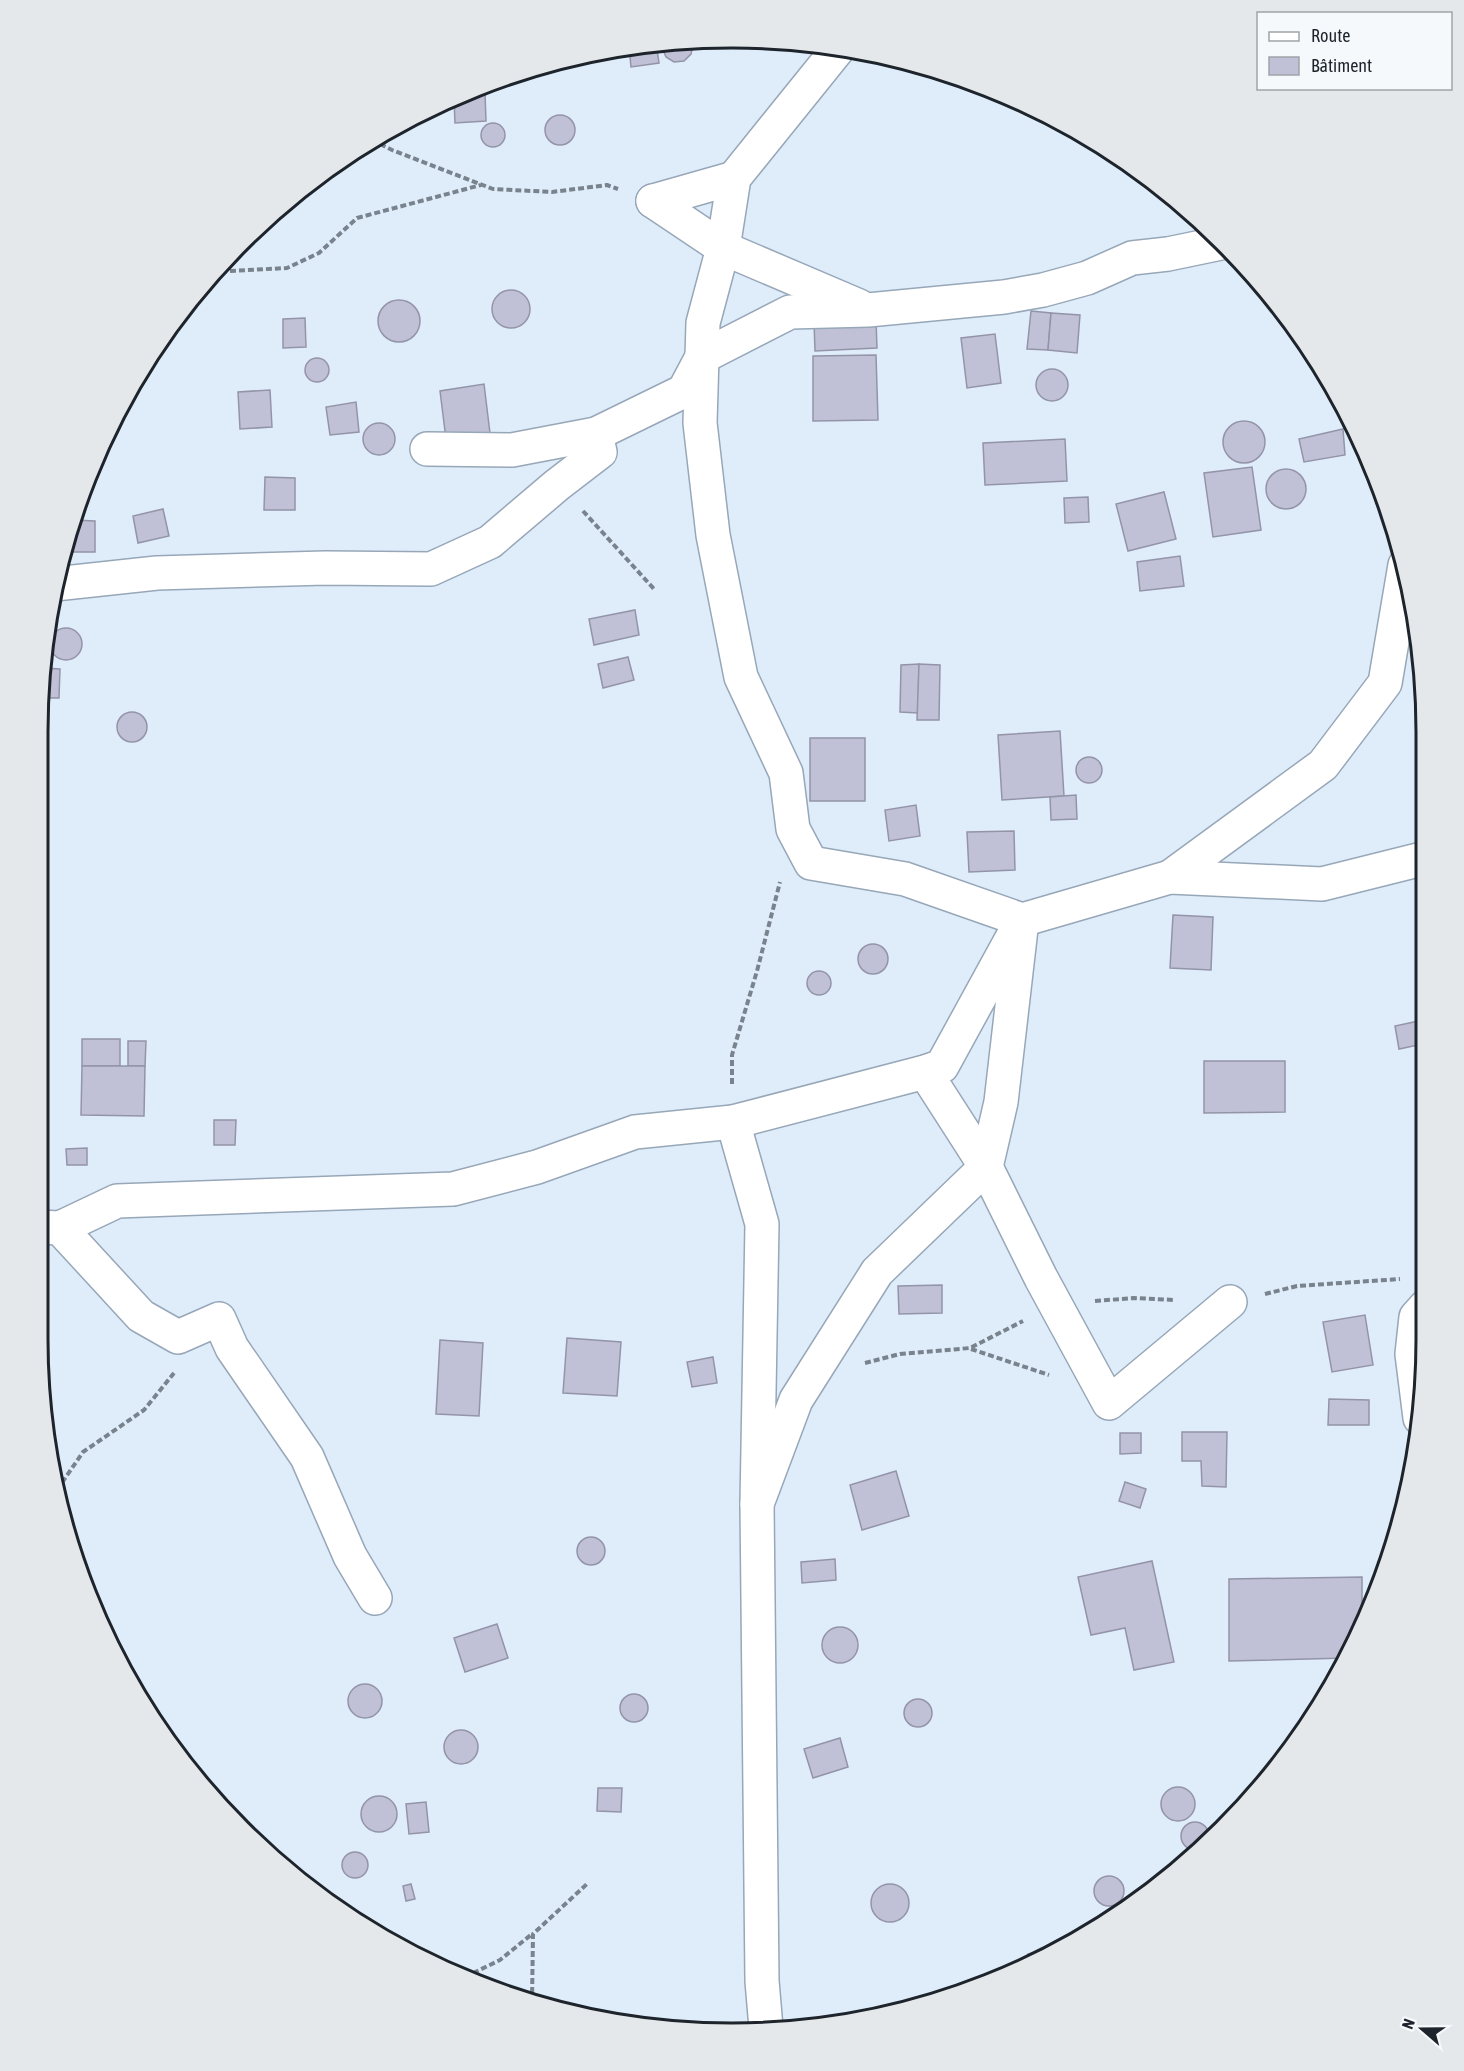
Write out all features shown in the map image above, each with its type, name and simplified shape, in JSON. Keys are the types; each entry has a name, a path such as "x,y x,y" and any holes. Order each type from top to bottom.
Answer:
{"street":[{"path":"832,56 734,178 723,248 703,323 700,423 716,546 741,677 786,773 793,829 811,863 905,879 1022,920 1170,877 1323,884 1416,861"},
{"path":"654,201 734,178"},
{"path":"654,201 723,248 868,310"},
{"path":"427,449 512,450 596,434 684,391 702,357 790,312 868,310 1023,294 1087,278 1132,258 1168,254 1212,245"},
{"path":"65,583 157,573 325,568 431,569 490,542 600,452 596,434"},
{"path":"1170,877 1323,765 1385,683 1401,590"},
{"path":"375,1598 350,1556 307,1457 232,1347 219,1319 178,1336 141,1316 49,1227 117,1201 453,1189 537,1167 635,1132 733,1122 925,1072 942,1066 1022,920"},
{"path":"757,1504 796,1400 877,1272 986,1167 1000,1102 1022,920"},
{"path":"925,1072 986,1167 1041,1278 1109,1403 1230,1302"},
{"path":"733,1122 762,1224 757,1504 762,1981 766,2022"},
{"path":"1415,1379 1412,1354 1416,1317"}],"path":[{"path":"382,145 493,189 552,192 607,185 654,201"},
{"path":"227,271 287,268 319,253 357,218 482,185"},
{"path":"557,485 654,589"},
{"path":"733,1122 732,1055 757,971 793,829"},
{"path":"970,1348 1051,1376"},
{"path":"63,1481 83,1452 144,1410 182,1365"},
{"path":"474,1973 500,1960 533,1934 588,1883"},
{"path":"532,1993 533,1934"}],"building":[{"path":"692,49 691,54 684,61 674,62 666,57 664,52"},
{"path":"657,52 659,63 631,67 630,56"},
{"path":"485,94 486,121 455,123 454,107"},
{"path":"560,115 566,116 574,124 574,136 566,144 560,145 554,144 546,136 545,130 546,124 554,116"},
{"path":"493,123 501,127 505,135 501,143 493,147 485,143 481,135 485,127"},
{"path":"511,290 524,296 530,309 524,322 511,328 498,322 492,309 498,296"},
{"path":"399,300 414,306 420,321 414,336 399,342 384,336 378,321 384,306"},
{"path":"1031,311 1051,313 1048,350 1027,349"},
{"path":"1051,313 1080,315 1077,353 1048,350"},
{"path":"305,318 306,347 283,348 283,319"},
{"path":"876,319 877,348 815,351 814,322"},
{"path":"995,334 1001,383 967,388 961,338"},
{"path":"876,355 878,420 813,421 813,356"},
{"path":"317,358 326,361 329,370 326,379 317,382 308,379 305,370 308,361"},
{"path":"1052,369 1063,374 1068,385 1063,396 1052,401 1041,396 1036,385 1041,374"},
{"path":"484,384 490,433 446,439 440,391"},
{"path":"270,390 272,427 240,429 238,392"},
{"path":"356,402 359,432 330,435 326,407"},
{"path":"1244,421 1259,427 1265,442 1259,457 1244,463 1229,457 1223,442 1229,427"},
{"path":"379,423 390,428 395,439 390,450 379,455 368,450 363,439 368,428"},
{"path":"1343,429 1345,455 1304,462 1299,439"},
{"path":"1065,439 1067,481 985,485 983,443"},
{"path":"1252,467 1261,530 1213,537 1204,473"},
{"path":"1286,469 1294,470 1300,475 1305,481 1305,497 1300,503 1294,508 1286,509 1278,508 1272,503 1267,497 1266,489 1267,481 1272,475 1278,470"},
{"path":"265,477 295,478 295,510 264,510"},
{"path":"1164,492 1176,539 1128,551 1116,504"},
{"path":"1088,497 1089,522 1065,523 1064,498"},
{"path":"163,509 169,536 138,543 133,516"},
{"path":"81,520 95,521 95,552 72,552"},
{"path":"1180,556 1184,586 1140,591 1137,562"},
{"path":"635,610 639,635 594,645 589,619"},
{"path":"60,629 72,629 81,638 81,650 72,659 60,659 53,652 56,632"},
{"path":"628,657 634,680 603,688 598,664"},
{"path":"919,664 918,713 900,712 901,665"},
{"path":"919,664 940,665 939,720 917,720"},
{"path":"51,668 60,669 59,698 49,698"},
{"path":"132,712 138,713 146,721 146,733 138,741 132,742 126,741 118,733 117,727 118,721 126,713"},
{"path":"1060,731 1064,796 1002,800 998,735"},
{"path":"810,738 865,738 865,801 810,801"},
{"path":"1089,757 1098,761 1102,770 1098,779 1089,783 1080,779 1076,770 1080,761"},
{"path":"1076,795 1077,819 1051,820 1050,797"},
{"path":"916,805 920,836 889,841 885,810"},
{"path":"1014,831 1015,870 969,872 967,832"},
{"path":"1173,915 1213,917 1211,970 1170,968"},
{"path":"873,944 879,945 887,953 887,965 879,973 873,974 867,973 859,965 858,959 859,953 867,945"},
{"path":"819,971 824,972 830,978 830,988 824,994 819,995 814,994 808,988 807,983 808,978 814,972"},
{"path":"1416,1022 1416,1045 1399,1049 1395,1026"},
{"path":"82,1039 120,1039 120,1066 82,1066"},
{"path":"128,1041 146,1041 145,1066 128,1066"},
{"path":"1204,1061 1285,1061 1285,1112 1204,1113"},
{"path":"82,1066 145,1066 144,1116 81,1115"},
{"path":"214,1120 236,1120 235,1145 214,1145"},
{"path":"87,1148 87,1165 67,1165 66,1149"},
{"path":"942,1285 942,1313 899,1314 898,1286"},
{"path":"1365,1315 1373,1365 1332,1372 1323,1322"},
{"path":"567,1338 621,1342 617,1396 563,1393"},
{"path":"440,1340 483,1343 479,1416 436,1414"},
{"path":"713,1357 717,1383 692,1387 687,1362"},
{"path":"1329,1399 1369,1400 1369,1425 1328,1425"},
{"path":"1182,1432 1227,1432 1226,1487 1202,1486 1201,1461 1182,1461"},
{"path":"1120,1433 1141,1433 1141,1453 1120,1454"},
{"path":"896,1471 909,1516 862,1530 850,1485"},
{"path":"1125,1482 1146,1489 1140,1508 1119,1501"},
{"path":"591,1537 601,1541 605,1551 601,1561 591,1565 581,1561 577,1551 581,1541"},
{"path":"835,1559 836,1580 802,1583 801,1562"},
{"path":"1152,1561 1174,1662 1134,1670 1125,1628 1091,1635 1078,1577"},
{"path":"1362,1577 1362,1605 1336,1658 1229,1661 1229,1579"},
{"path":"497,1624 508,1658 465,1672 454,1638"},
{"path":"840,1627 853,1632 858,1645 853,1658 840,1663 827,1658 822,1645 827,1632"},
{"path":"365,1684 377,1689 382,1701 377,1713 365,1718 353,1713 348,1701 353,1689"},
{"path":"634,1694 644,1698 648,1708 644,1718 634,1722 624,1718 620,1708 624,1698"},
{"path":"918,1699 928,1703 932,1713 928,1723 918,1727 908,1723 904,1713 908,1703"},
{"path":"461,1730 473,1735 478,1747 473,1759 461,1764 449,1759 444,1747 449,1735"},
{"path":"840,1738 848,1767 813,1778 804,1749"},
{"path":"1178,1787 1190,1792 1195,1804 1190,1816 1178,1821 1166,1816 1161,1804 1166,1792"},
{"path":"598,1788 622,1788 621,1812 597,1811"},
{"path":"379,1796 392,1801 397,1814 392,1827 379,1832 366,1827 361,1814 366,1801"},
{"path":"426,1802 429,1832 409,1834 406,1804"},
{"path":"1195,1822 1205,1826 1208,1831 1188,1848 1185,1846 1181,1836 1185,1826"},
{"path":"355,1852 364,1856 368,1865 364,1874 355,1878 346,1874 342,1865 346,1856"},
{"path":"1109,1876 1120,1880 1124,1891 1120,1902 1109,1906 1098,1902 1094,1891 1098,1880"},
{"path":"411,1884 415,1899 406,1901 403,1886"},
{"path":"890,1884 903,1890 909,1903 903,1916 890,1922 877,1916 871,1903 877,1890"}]}
